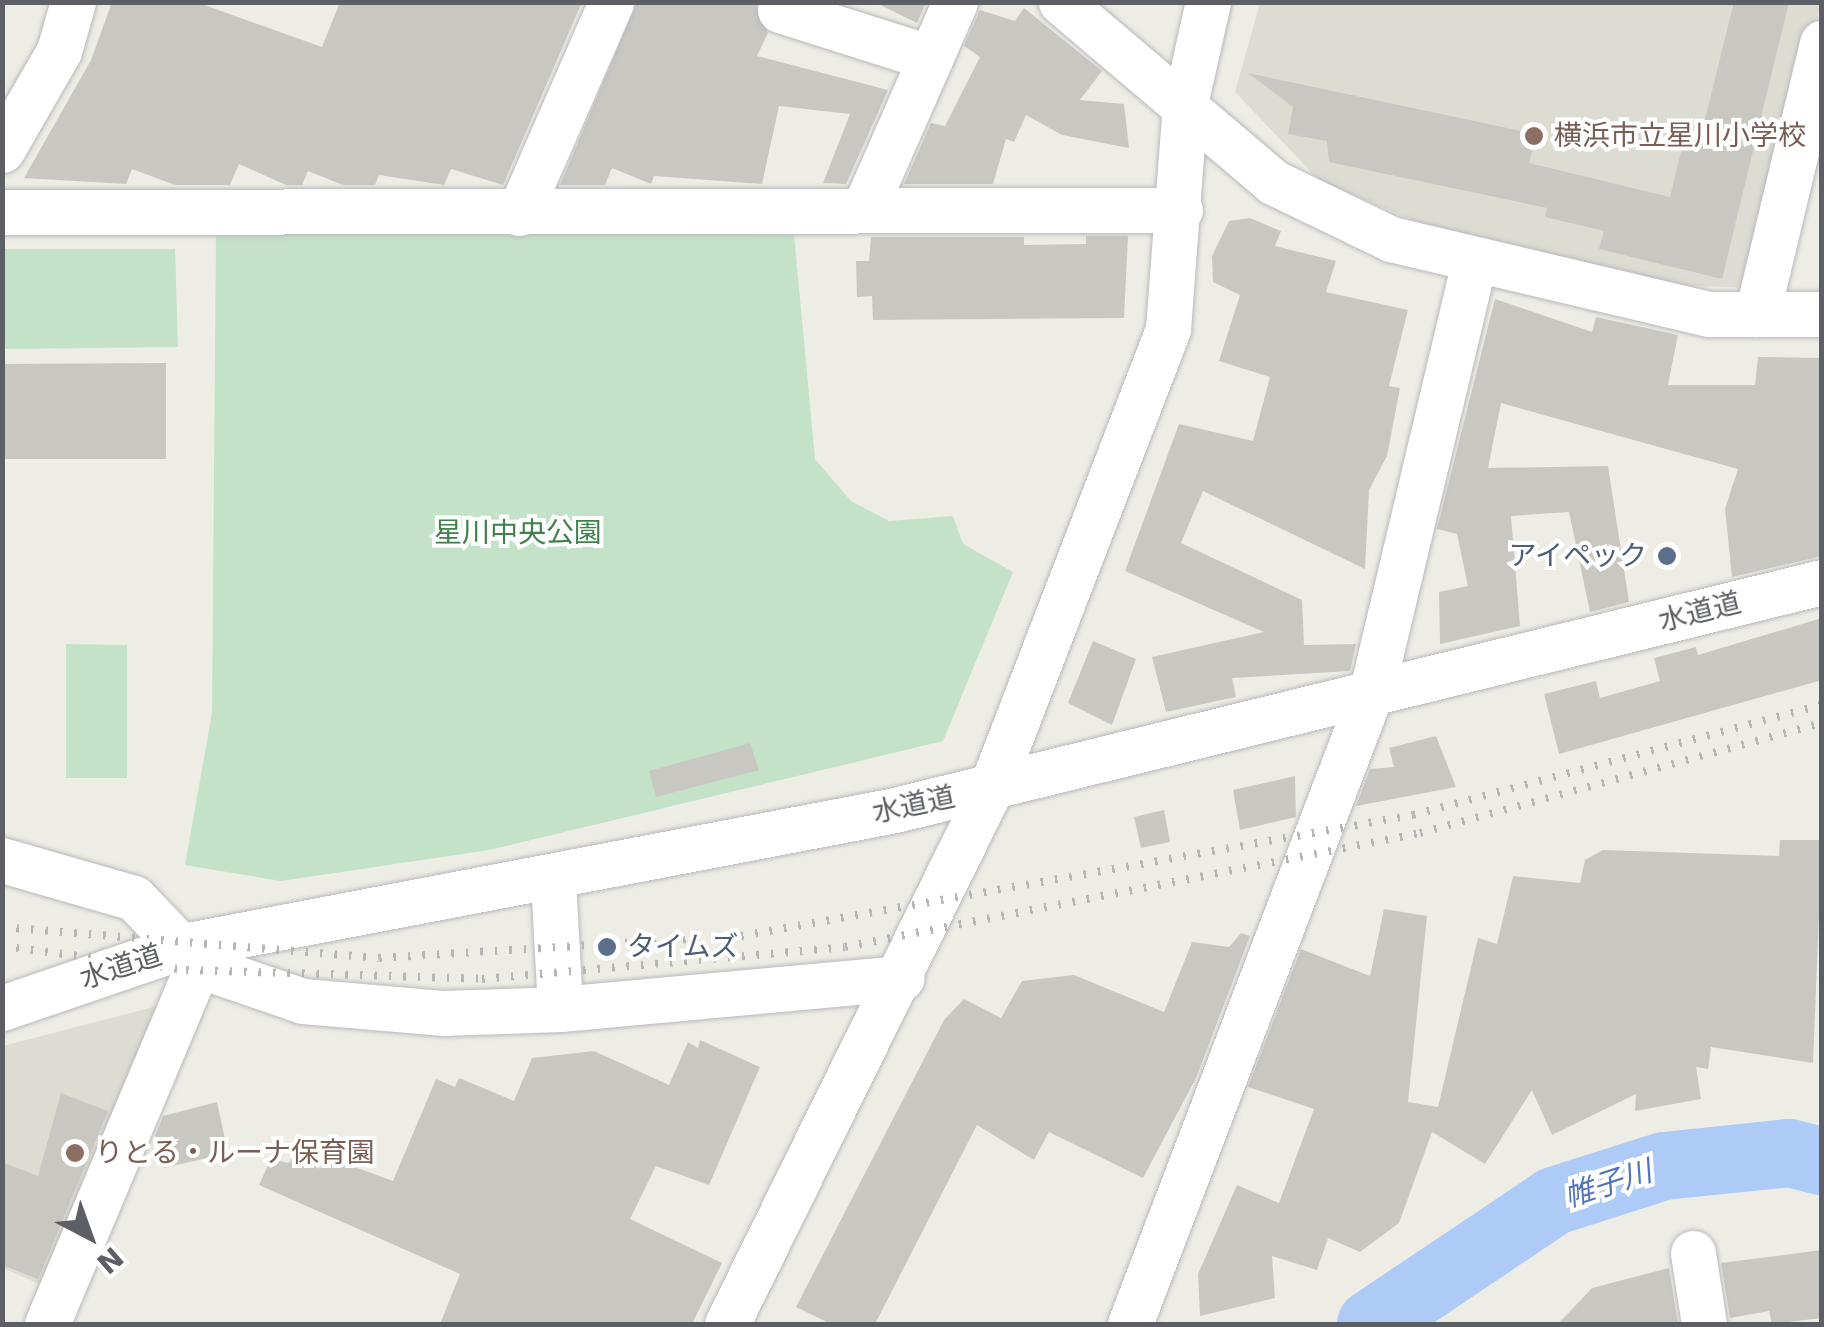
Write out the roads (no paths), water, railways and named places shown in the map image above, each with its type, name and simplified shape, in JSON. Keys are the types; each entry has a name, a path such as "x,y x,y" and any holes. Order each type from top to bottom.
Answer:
{"street":[{"path":"2,150 60,51 74,2"},
{"path":"520,213 611,2"},
{"path":"866,208 956,2"},
{"path":"1061,2 1273,182 1391,239 1474,266 1709,314 1822,314"},
{"path":"728,1324 902,978 992,788 1168,329 1180,210 1184,104 1208,2"},
{"path":"780,10 931,58"},
{"path":"1756,314 1822,42"},
{"path":"2,212 1180,210"},
{"path":"1130,1324 1372,690 1474,266"},
{"name":"水道道","path":"2,1008 190,955 992,788 1372,690 1822,582"},
{"path":"2,860 134,898 190,955 303,1001 444,1013 560,1009 902,978"},
{"path":"554,878 560,1009"},
{"path":"46,1324 190,955"},
{"path":"1692,1253 1704,1324"}],"waterway":[{"name":"帷子川","path":"1371,1324 1554,1201 1664,1166 1789,1153 1822,1161"}],"railway":[{"path":"2,927 379,958 741,936 1413,815 1822,705"},
{"path":"2,946 186,970 482,979 845,947 1420,833 1822,723"}],"place":[{"name":"横浜市立星川小学校","path":"1534,136"},
{"name":"アイペック","path":"1667,556"},
{"name":"タイムズ","path":"607,947"},
{"name":"りとる・ルーナ保育園","path":"75,1153"}],"park label":[{"name":"星川中央公園","path":"518,533"}]}
